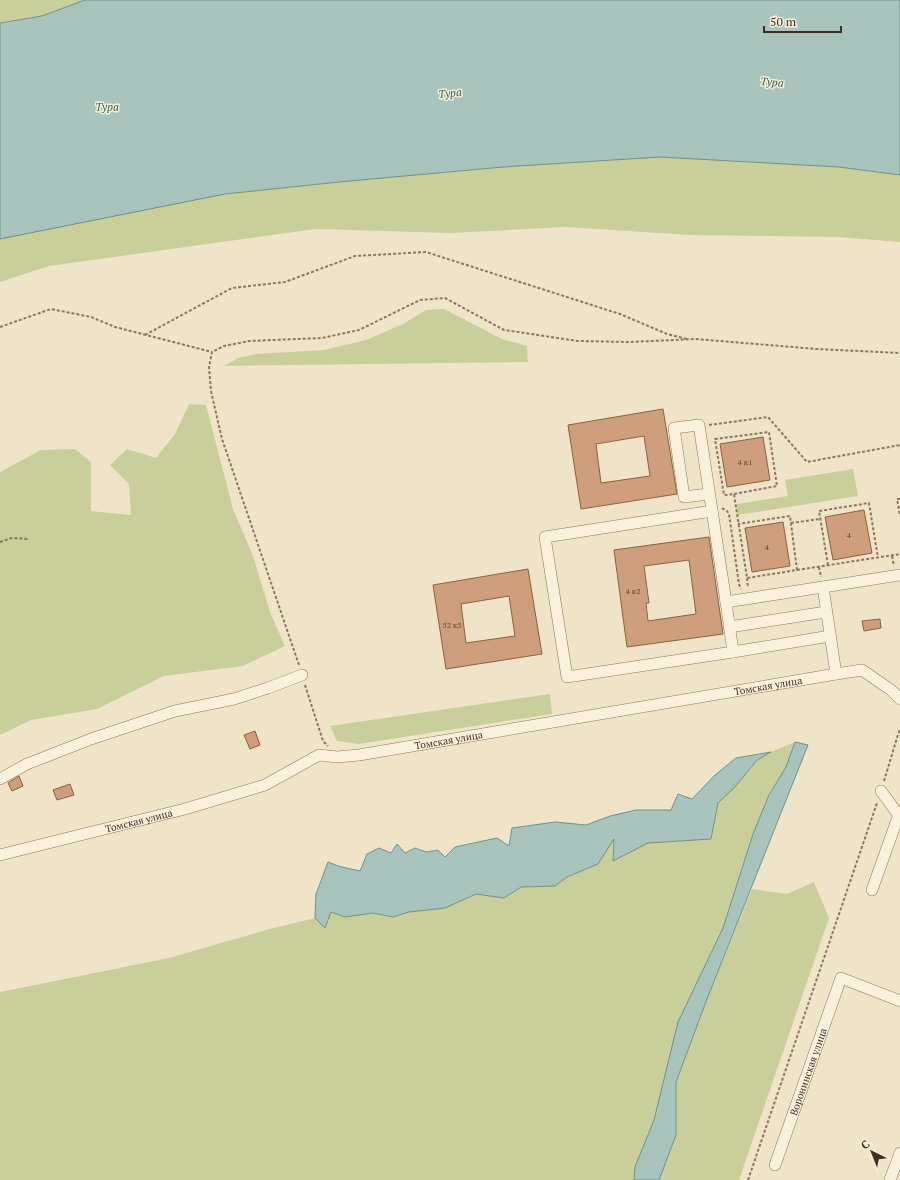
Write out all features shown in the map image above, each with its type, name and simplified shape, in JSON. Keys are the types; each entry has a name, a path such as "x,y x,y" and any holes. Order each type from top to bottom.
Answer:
{"street":[{"path":"709,494 684,497 674,428 699,425 709,494 716,509 733,652"},
{"path":"716,509 546,537 567,677 830,636"},
{"path":"726,602 900,575"},
{"path":"823,587 836,674"},
{"path":"729,627 826,612"},
{"name":"Томская улица","path":"0,855 185,809 265,784 319,755 337,757 359,755 862,670 896,689 900,699"},
{"path":"0,779 27,764 91,739 174,711 240,697 302,675"},
{"path":"872,890 899,817 881,791"},
{"name":"Воронинская улица","path":"775,1165 841,978 900,1001"},
{"path":"890,1180 900,1153"}],"path":[{"path":"145,335 232,288 285,282 355,256 426,252 620,314 667,334 690,340"},
{"path":"0,327 51,310 91,318 115,327 212,352 224,346 249,341 322,338 359,330 420,300 445,298 504,330 578,341 630,342 690,340 900,353"},
{"path":"212,352 209,367 211,391 222,439 323,741 337,757"},
{"path":"708,425 768,417 807,462 900,445"},
{"path":"769,432 777,486 734,494 724,495 715,440 769,432"},
{"path":"734,494 747,578 900,554"},
{"path":"900,499 897,499 900,516"},
{"path":"828,565 819,511 869,503 878,558"},
{"path":"716,509 727,511 729,514 739,584 743,591 749,591"},
{"path":"738,524 790,516 797,570"},
{"path":"791,523 820,519"},
{"path":"0,542 12,538 29,539"},
{"path":"748,1180 881,791 900,728"}],"green space":[{"path":"0,0 85,0 42,16 0,23"},
{"path":"660,157 839,167 900,175 900,242 837,237 689,235 566,227 450,233 316,229 49,266 0,282 0,239 225,194 503,167"},
{"path":"444,309 502,339 527,346 528,362 224,366 238,358 256,354 324,350 366,340 403,324 426,310"},
{"path":"189,404 206,405 233,509 253,556 270,612 285,646 243,666 164,676 97,709 31,720 0,735 0,472 41,450 75,449 91,462 91,511 131,515 129,484 110,465 127,449 156,458 175,434"},
{"path":"853,469 858,496 738,515 737,504 788,496 785,480"},
{"path":"550,694 552,714 359,744 337,741 330,726"},
{"path":"795,742 786,767 769,795 753,834 723,928 654,1120 635,1167 634,1180 0,1180 0,992 169,958 270,929 315,918 325,928 331,912 345,917 373,913 393,917 409,912 445,908 477,894 504,898 521,887 555,886 567,877 598,864 614,838 613,861 648,843 711,839 718,803 734,788 757,760 771,752"},
{"path":"814,882 829,918 739,1180 659,1180 676,1135 676,1082 707,999 752,889 787,894"}],"water":[{"name":"Тура","path":"85,0 900,0 900,175 839,167 660,157 503,167 225,194 0,239 0,23 42,16"},
{"path":"795,742 808,745 707,999 676,1082 676,1135 659,1180 634,1180 635,1167 654,1120 678,1022 723,928 753,834 769,795 786,767"},
{"path":"771,752 757,760 734,788 718,803 711,839 648,843 613,861 614,839 598,864 567,877 555,886 521,887 504,898 476,894 445,908 409,912 393,917 373,913 345,917 331,912 325,928 315,918 316,894 328,862 360,871 367,854 379,848 391,853 397,844 405,853 415,848 426,852 438,850 445,857 455,847 497,838 509,846 512,828 555,822 586,825 610,816 636,810 671,810 678,794 692,799 715,775 736,758"}],"building":[{"path":"663,409 677,494 581,509 568,425","holes":["644,436 650,476 601,483 596,444"]},
{"path":"763,437 770,480 727,487 720,444"},
{"path":"864,510 872,553 833,560 825,517"},
{"path":"783,522 790,566 752,572 745,528"},
{"path":"709,537 723,634 627,647 614,550","holes":["689,560 696,614 648,621 646,603 649,603 644,566"]},
{"path":"528,569 542,654 446,669 433,585","holes":["509,596 515,636 466,643 461,604"]},
{"path":"880,619 881,628 864,631 862,621"},
{"path":"255,731 260,745 250,749 244,735"},
{"path":"19,776 23,786 12,791 8,783"},
{"path":"70,784 74,795 57,800 53,790"}]}
